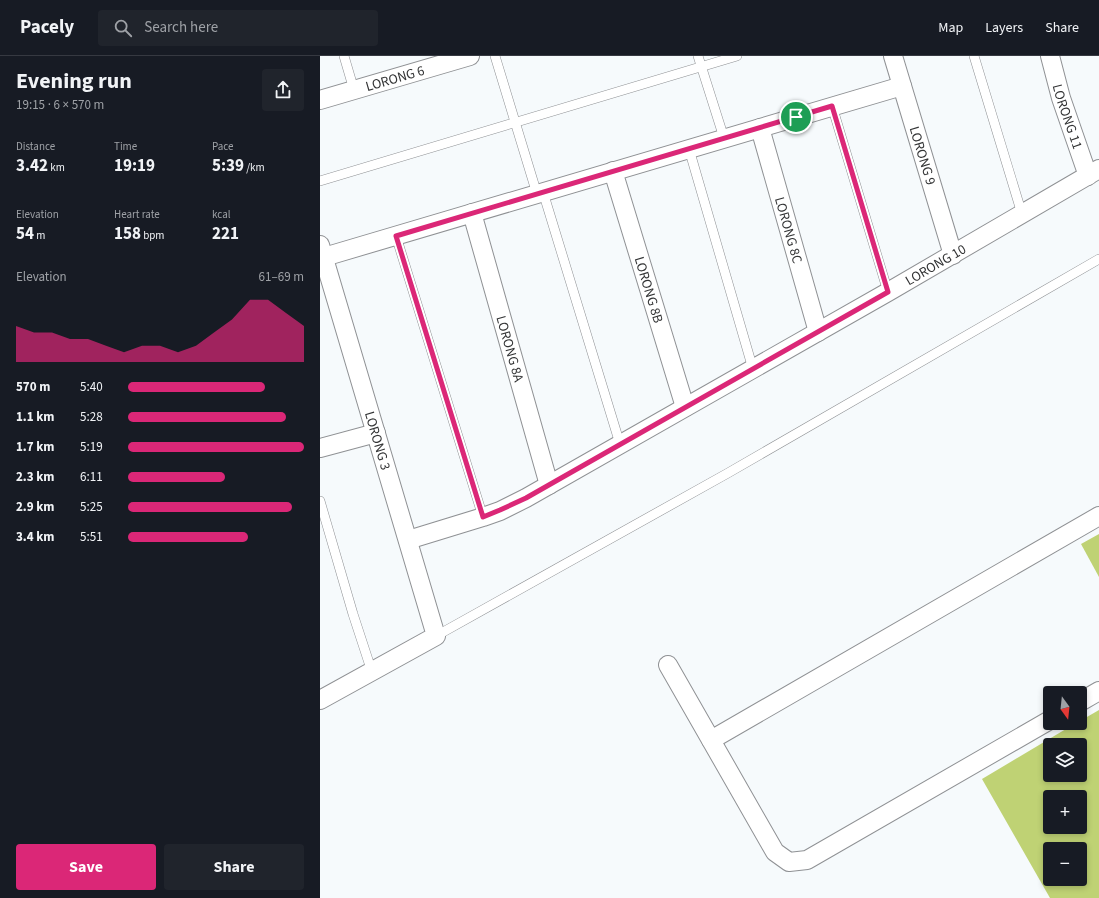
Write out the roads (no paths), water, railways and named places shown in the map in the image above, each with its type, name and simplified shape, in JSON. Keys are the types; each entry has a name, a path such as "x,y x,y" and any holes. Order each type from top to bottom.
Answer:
{"street":[{"name":"LORONG 6","path":"320,100 354,90 424,62 470,56"},
{"name":"LORONG 9","path":"893,56 953,254"},
{"name":"LORONG 11","path":"1050,56 1061,98 1093,173"},
{"path":"322,251 396,236 902,86"},
{"name":"LORONG 8C","path":"760,128 818,332"},
{"name":"LORONG 8B","path":"613,171 685,407"},
{"name":"LORONG 10","path":"408,540 483,517 513,504 549,485 888,292 1093,173"},
{"name":"LORONG 8A","path":"472,213 549,485"},
{"name":"LORONG 3","path":"322,251 436,636"},
{"path":"320,448 376,432"},
{"path":"711,740 1099,516"},
{"path":"320,700 436,636"},
{"path":"668,665 776,852 788,862 807,860 1043,724"},
{"path":"1087,698 1099,691"}],"lane":[{"path":"344,56 354,90"},
{"path":"495,56 620,444"},
{"path":"698,56 724,138"},
{"path":"320,181 736,56"},
{"path":"974,56 1022,214"},
{"path":"832,106 888,292"},
{"path":"689,149 753,369"},
{"path":"396,236 483,517"},
{"path":"436,636 728,473 1099,259"},
{"path":"320,500 353,614 372,672"}]}
